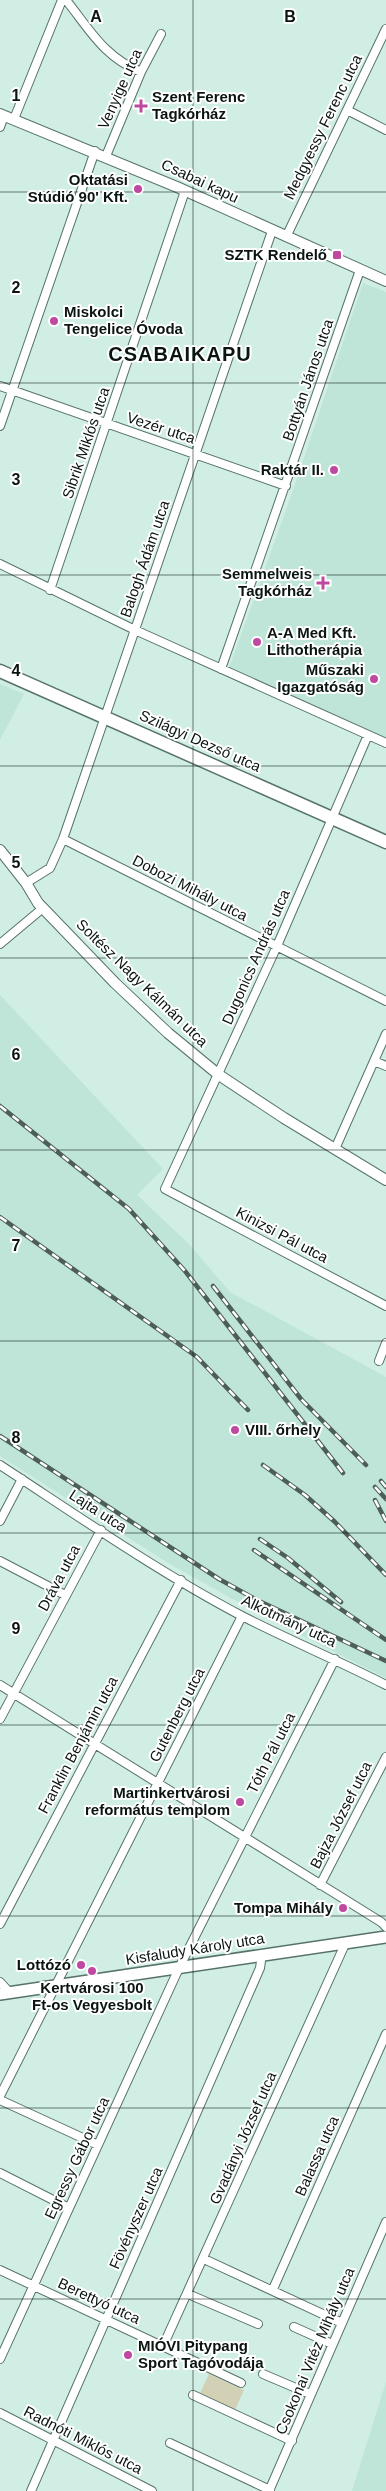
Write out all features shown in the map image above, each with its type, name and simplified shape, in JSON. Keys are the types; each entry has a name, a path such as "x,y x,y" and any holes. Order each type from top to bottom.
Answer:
{"main road":[{"name":"Szilágyi Dezső utca","path":"0,671 386,842"},
{"name":"Kisfaludy Károly utca","path":"5,1994 262,1954 386,1937"}],"street":[{"path":"0,127 62,0"},
{"path":"66,0 107,53 122,65 141,72"},
{"name":"Medgyessy Ferenc utca","path":"286,238 386,29"},
{"name":"Venyige utca","path":"106,156 141,72 161,34"},
{"path":"347,110 386,130"},
{"name":"Csabai kapu","path":"6,116 95,151 286,238 386,281"},
{"path":"0,426 95,151"},
{"name":"Sibrik Miklós utca","path":"50,590 185,191"},
{"name":"Balogh Ádám utca","path":"26,883 50,868 63,839 272,231"},
{"name":"Bottyán János utca","path":"221,669 360,270"},
{"name":"Vezér utca","path":"0,386 286,486"},
{"path":"0,564 135,630 386,743"},
{"name":"Dugonics András utca","path":"165,1189 277,946 331,817 368,735"},
{"name":"Dobozi Mihály utca","path":"63,839 386,1001"},
{"name":"Soltész Nagy Kálmán utca","path":"0,850 43,908 168,1033 219,1075 386,1180"},
{"path":"0,944 43,908"},
{"path":"335,1149 386,1034"},
{"path":"374,1061 386,1066"},
{"name":"Kinizsi Pál utca","path":"165,1189 386,1306"},
{"path":"379,1361 386,1343"},
{"name":"Lajta utca","path":"0,1465 181,1580"},
{"path":"0,1520 22,1480"},
{"name":"Dráva utca","path":"0,1719 101,1530"},
{"path":"0,1561 65,1595"},
{"name":"Alkotmány utca","path":"181,1580 242,1616 386,1685"},
{"name":"Franklin Benjámin utca","path":"0,1924 181,1580"},
{"name":"Gutenberg utca","path":"0,2096 242,1616"},
{"name":"Tóth Pál utca","path":"179,1968 335,1659"},
{"path":"0,1685 381,1922 386,1927"},
{"name":"Bajza József utca","path":"320,1885 386,1757"},
{"name":"Gvadányi József utca","path":"163,2346 346,1942"},
{"name":"Fövényszer utca","path":"31,2491 260,1968 262,1954"},
{"name":"Egressy Gábor utca","path":"0,2359 179,1968"},
{"name":"Kisfaludy Károly utca","path":"0,1982 5,1994"},
{"name":"Balassa utca","path":"273,2289 386,2034"},
{"path":"0,2100 98,2145"},
{"path":"0,2173 70,2208"},
{"name":"Csokonai Vitéz Mihály utca","path":"270,2490 386,2222"},
{"path":"204,2259 273,2289 342,2323"},
{"name":"Berettyó utca","path":"0,2270 241,2382"},
{"path":"188,2294 258,2324"},
{"path":"294,2327 332,2344"},
{"path":"263,2374 310,2394"},
{"path":"193,2395 292,2441"},
{"name":"Radnóti Miklós utca","path":"0,2413 152,2491"},
{"path":"170,2443 270,2490"}],"shaded area":[{"name":"Semmelweis Tagkórház","path":"363,283 386,292 386,740 229,668 290,499"},
{"path":"0,684 24,694 0,740"},
{"path":"0,995 163,1169 137,1195 189,1244 230,1292 386,1377 386,1678 263,1616 168,1563 0,1456"},
{"path":"209,2374 244,2390 235,2410 200,2393"},
{"path":"386,2382 386,2491 352,2491"}],"railway":[{"path":"0,1106 129,1209 185,1271 343,1473"},
{"path":"0,1217 197,1357 248,1410"},
{"path":"213,1286 301,1399 366,1465"},
{"path":"0,1436 219,1579 257,1600 386,1661"},
{"path":"263,1465 305,1495 335,1522 386,1575"},
{"path":"381,1481 386,1487"},
{"path":"375,1487 386,1499"},
{"path":"375,1500 386,1521"},
{"path":"260,1539 288,1558 341,1602"},
{"path":"254,1550 386,1640"}],"place":[{"name":"Szent Ferenc Tagkórház","path":"141,106"},
{"name":"Oktatási Stúdió 90' Kft.","path":"138,189"},
{"name":"SZTK Rendelő","path":"337,255"},
{"name":"Miskolci Tengelice Óvoda","path":"54,321"},
{"name":"Raktár II.","path":"334,470"},
{"name":"Semmelweis Tagkórház","path":"323,583"},
{"name":"A-A Med Kft. Lithotherápia","path":"257,642"},
{"name":"Műszaki Igazgatóság","path":"374,679"},
{"name":"VIII. őrhely","path":"235,1430"},
{"name":"Martinkertvárosi református templom","path":"240,1802"},
{"name":"Tompa Mihály","path":"343,1908"},
{"name":"Lottózó","path":"81,1965"},
{"name":"Kertvárosi 100 Ft-os Vegyesbolt","path":"92,1971"},
{"name":"MIÓVI Pitypang Sport Tagóvodája","path":"128,2355"}],"district":[{"name":"CSABAIKAPU","path":"180,354"}]}
